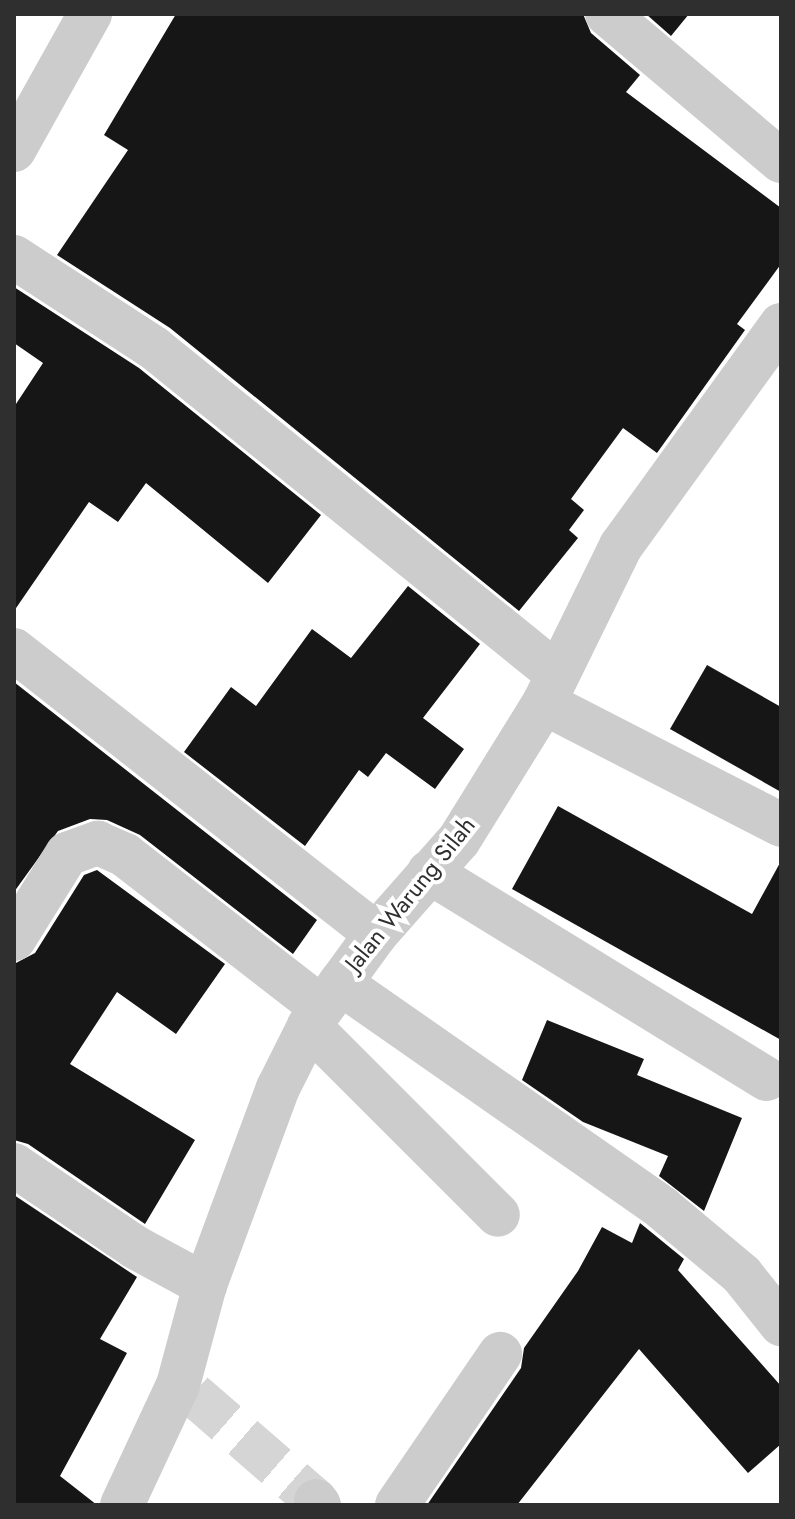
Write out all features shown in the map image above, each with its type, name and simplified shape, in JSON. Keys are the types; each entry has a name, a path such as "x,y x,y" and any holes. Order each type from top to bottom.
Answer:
{"street":[{"path":"14,150 90,14"},
{"path":"607,14 781,161"},
{"path":"14,257 154,348 550,688 781,825"},
{"name":"Jalan Warung Silah","path":"122,1505 186,1390 205,1285 278,1088 324,1006 376,934 459,840 550,688 621,546 781,325"},
{"path":"14,650 376,934"},
{"path":"14,939 67,854 98,843 125,855 324,1006 662,1208 742,1275 781,1324"},
{"path":"429,872 767,1079"},
{"path":"324,1006 498,1215"},
{"path":"14,1165 135,1247 205,1285"},
{"path":"397,1505 500,1354"}],"building":[{"path":"176,14 583,14 591,33 640,75 626,92 781,208 781,264 737,324 745,330 657,453 623,428 571,499 584,510 569,530 578,538 519,611 170,328 57,255 128,150 104,135"},
{"path":"646,14 689,14 671,36"},
{"path":"14,287 139,368 321,515 268,583 146,483 118,522 89,502 14,611 14,407 43,363 14,343"},
{"path":"408,586 480,644 423,718 464,749 435,789 386,753 368,777 359,770 305,846 184,752 231,687 256,706 312,629 351,658"},
{"path":"707,665 781,707 781,792 670,729"},
{"path":"14,682 317,920 293,954 140,835 107,820 90,819 58,831 14,892"},
{"path":"558,806 752,914 781,861 781,1040 512,889"},
{"path":"97,870 225,964 176,1034 117,992 70,1064 195,1140 145,1224 28,1144 14,1140 14,964 35,953 84,875"},
{"path":"547,1020 644,1059 637,1075 742,1118 704,1211 659,1176 668,1156 583,1122 522,1080"},
{"path":"14,1195 137,1277 100,1339 127,1353 60,1476 97,1505 14,1505"},
{"path":"640,1223 684,1259 678,1270 781,1386 781,1444 748,1473 639,1349 517,1505 427,1505 521,1368 524,1348 578,1271 602,1227 632,1243"}],"tunnel":[{"path":"193,1394 316,1501"}]}
